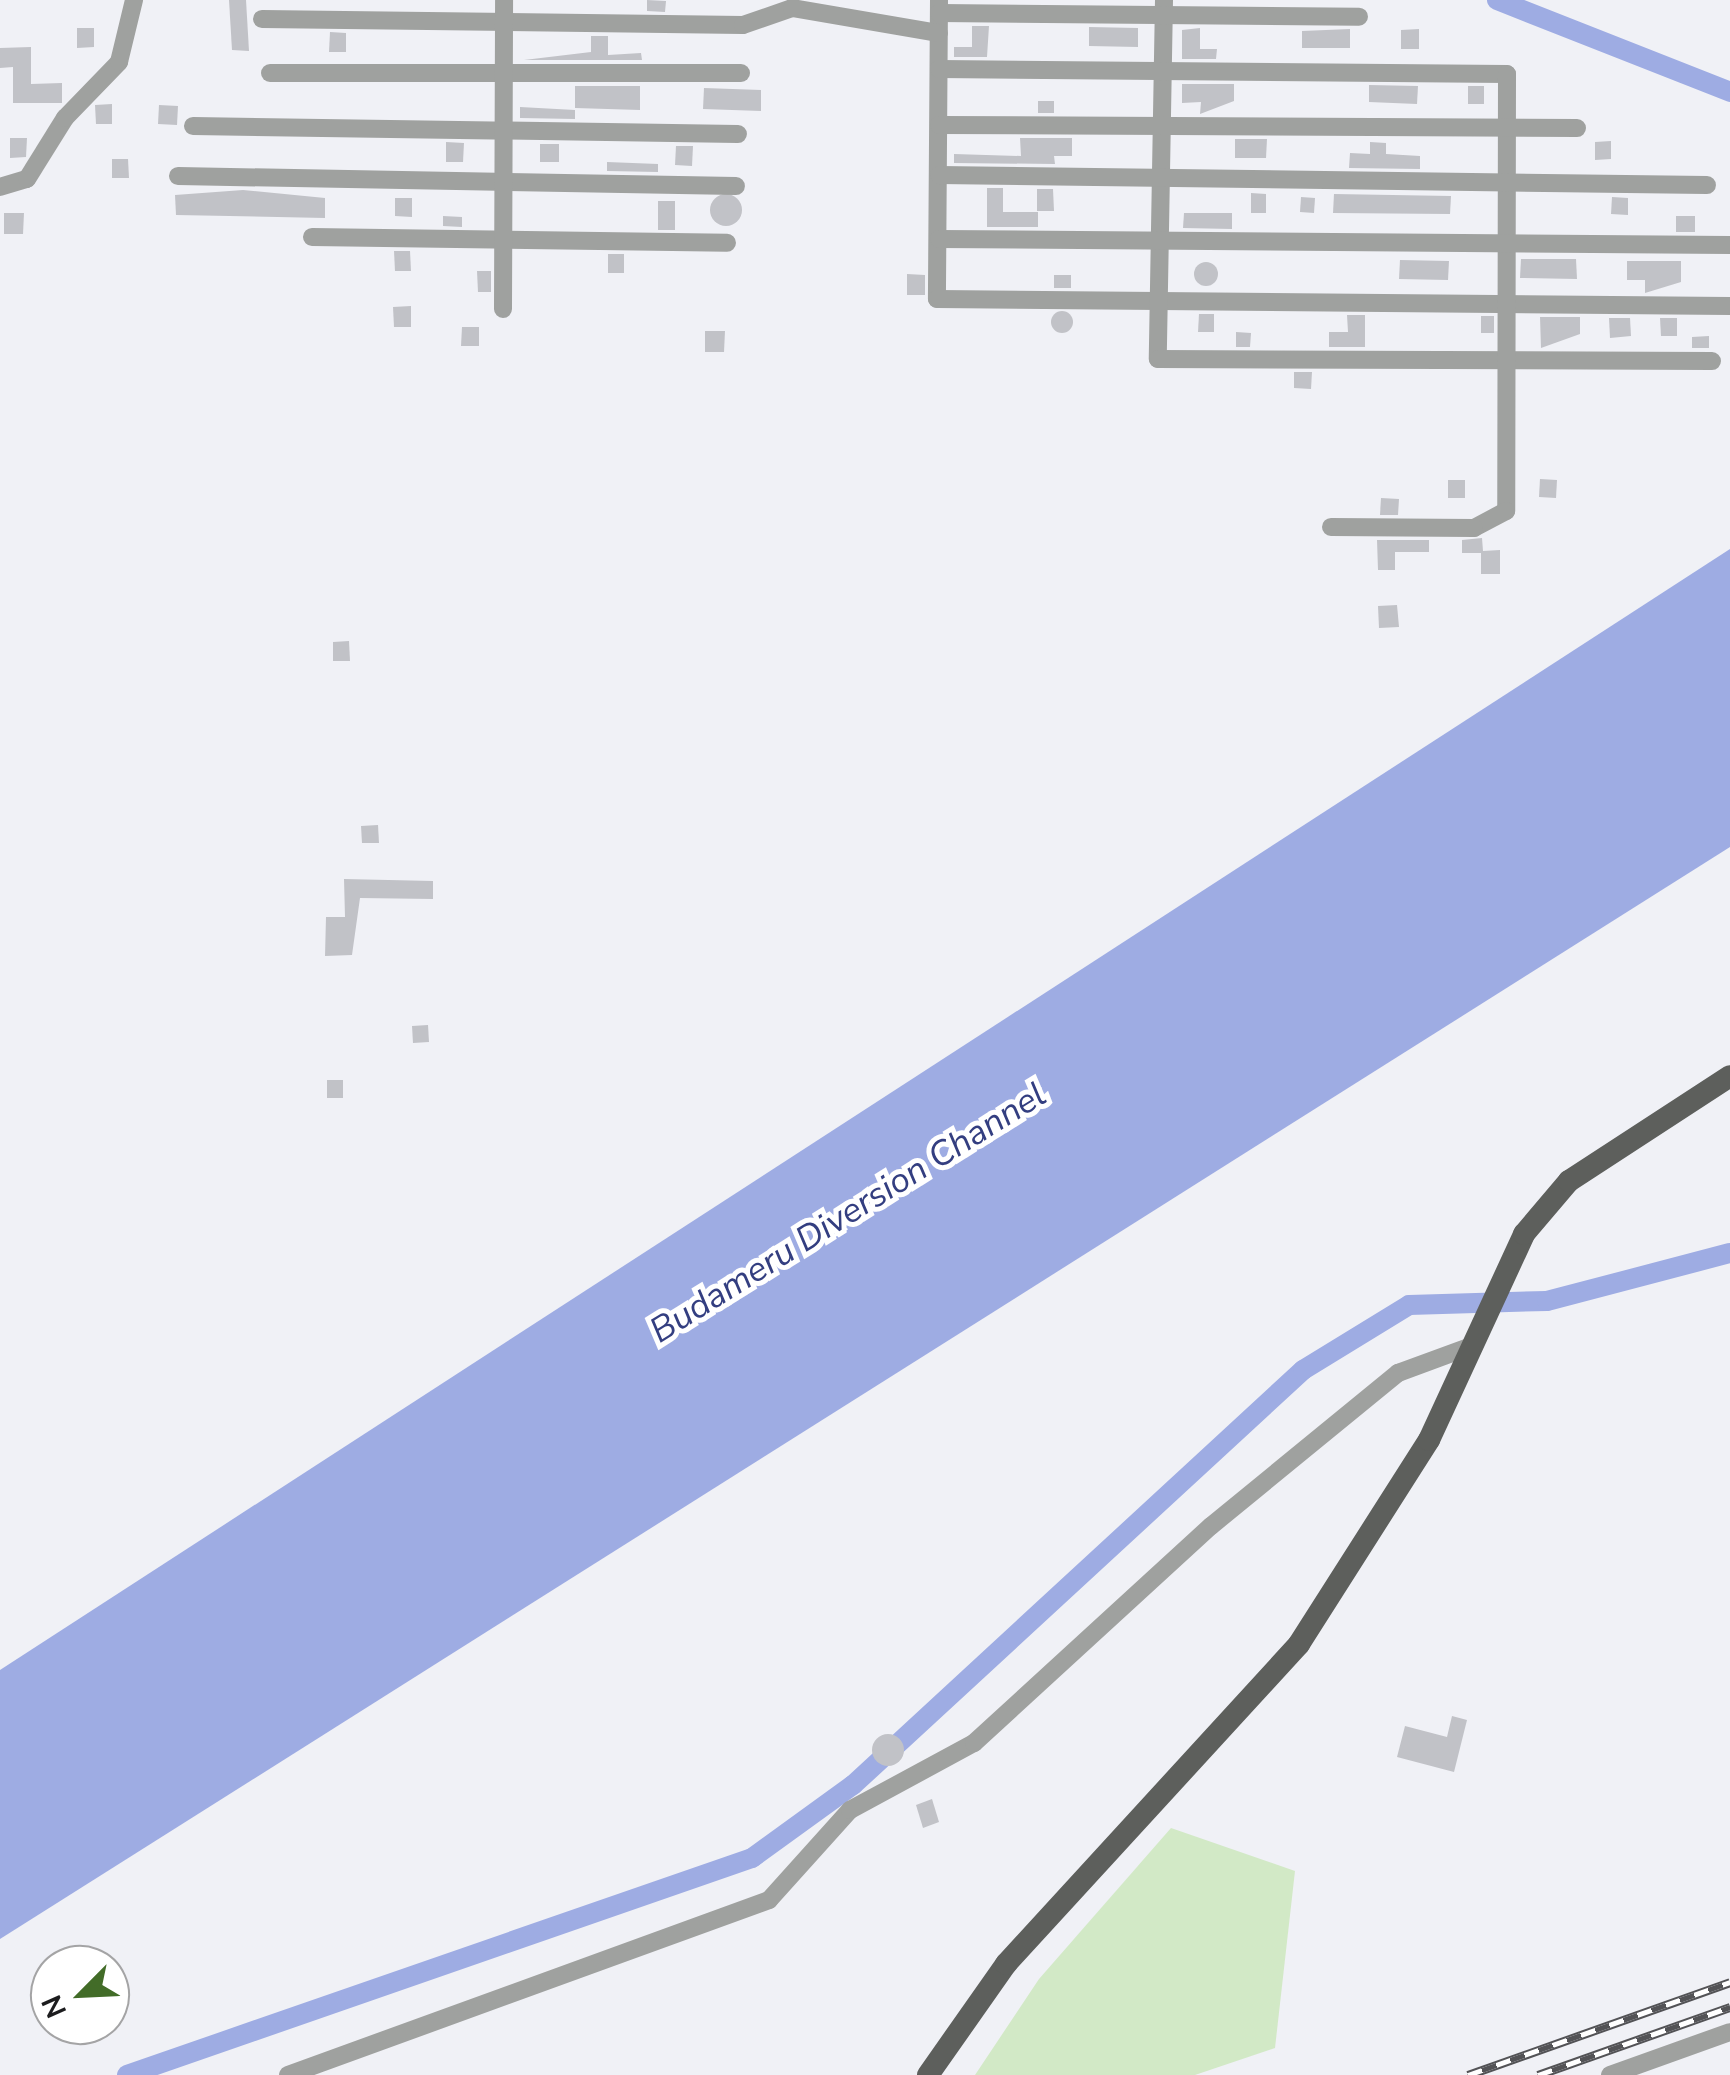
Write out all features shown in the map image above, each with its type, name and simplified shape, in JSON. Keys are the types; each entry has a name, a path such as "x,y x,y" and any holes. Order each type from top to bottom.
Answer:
{"main road":[{"path":"928,2075 1006,1964 1299,1644 1430,1440 1494,1281 1569,1181 1730,1076"}],"street":[{"path":"0,187 27,179 65,118 119,62 134,0"},
{"path":"262,18 504,9 743,24 792,8 940,15 1164,8 1359,18"},
{"path":"1164,8 1158,358 1712,361"},
{"path":"503,308 504,9"},
{"path":"940,15 938,299 1730,306"},
{"path":"940,69 1508,74 1506,511 1474,528 1331,528"},
{"path":"270,73 742,73"},
{"path":"940,125 1577,128"},
{"path":"193,126 738,134"},
{"path":"940,175 1507,178 1707,185"},
{"path":"178,176 736,186"},
{"path":"312,237 727,243"},
{"path":"939,239 1730,245"},
{"path":"288,2075 769,1900 850,1810 974,1743 1211,1526 1398,1373 1466,1348"},
{"path":"1610,2075 1730,2032"}],"green space":[{"path":"1171,1828 1295,1871 1275,2048 1195,2075 975,2075 1039,1979"}],"water":[{"name":"Budameru Diversion Channel","path":"1730,549 1730,847 0,1939 0,1670"}],"building":[{"path":"229,0 246,0 249,51 232,50"},
{"path":"647,0 666,1 665,12 647,11"},
{"path":"972,26 989,26 987,57 954,57 954,47 972,47"},
{"path":"1089,27 1138,28 1138,47 1089,46"},
{"path":"77,28 94,28 94,47 77,48"},
{"path":"1200,28 1200,49 1217,49 1216,59 1182,59 1182,30"},
{"path":"1350,29 1350,48 1302,48 1302,31"},
{"path":"1419,29 1419,49 1401,49 1401,30"},
{"path":"330,32 346,33 346,52 329,52"},
{"path":"591,36 608,36 608,55 641,53 642,60 524,60 591,52"},
{"path":"31,47 31,84 62,83 62,103 13,103 13,67 0,68 0,48"},
{"path":"1182,84 1234,84 1234,101 1200,114 1201,102 1182,103"},
{"path":"1369,85 1418,86 1417,104 1369,102"},
{"path":"575,86 640,86 640,110 575,108"},
{"path":"1468,86 1484,86 1484,104 1468,104"},
{"path":"704,88 761,90 761,111 703,109"},
{"path":"1038,101 1054,101 1054,113 1038,113"},
{"path":"112,104 112,124 96,124 95,105"},
{"path":"159,105 178,106 177,125 158,124"},
{"path":"520,107 575,110 575,119 520,118"},
{"path":"10,138 27,138 26,157 10,158"},
{"path":"1020,138 1072,138 1072,156 1054,156 1055,164 954,163 954,154 1021,156"},
{"path":"1235,139 1267,139 1266,158 1235,158"},
{"path":"1611,141 1611,159 1595,160 1595,142"},
{"path":"446,142 464,143 463,162 446,162"},
{"path":"1370,142 1386,143 1386,154 1420,156 1420,169 1349,168 1350,153 1370,154"},
{"path":"540,144 559,144 559,162 540,162"},
{"path":"676,146 693,146 692,166 675,165"},
{"path":"112,159 128,159 129,178 112,178"},
{"path":"607,162 658,164 658,172 607,171"},
{"path":"987,188 1003,188 1003,212 1038,212 1038,227 987,227"},
{"path":"1037,189 1053,189 1054,211 1037,211"},
{"path":"243,190 325,198 325,218 176,215 175,195"},
{"path":"1251,193 1266,194 1266,213 1251,213"},
{"path":"726,194 737,199 742,210 737,221 726,226 715,221 710,210 715,199"},
{"path":"1334,194 1451,196 1450,214 1333,213"},
{"path":"1301,197 1315,198 1314,213 1300,212"},
{"path":"1612,197 1628,198 1628,215 1611,214"},
{"path":"395,198 412,198 412,217 395,216"},
{"path":"658,201 675,201 675,230 658,230"},
{"path":"4,213 24,213 23,234 4,234"},
{"path":"1184,213 1232,213 1232,229 1183,228"},
{"path":"443,216 462,217 462,227 443,226"},
{"path":"1676,216 1695,216 1695,232 1676,232"},
{"path":"394,251 410,251 411,271 395,271"},
{"path":"608,254 624,254 624,273 608,273"},
{"path":"1521,259 1576,259 1577,279 1520,278"},
{"path":"1400,260 1449,261 1448,280 1399,279"},
{"path":"1627,261 1681,261 1681,282 1645,293 1645,280 1627,280"},
{"path":"1206,262 1218,274 1206,286 1194,274"},
{"path":"477,271 491,271 491,292 478,292"},
{"path":"907,274 925,275 925,295 907,295"},
{"path":"1054,275 1071,275 1071,288 1054,288"},
{"path":"411,306 411,327 394,327 393,307"},
{"path":"1062,311 1073,322 1062,333 1051,322"},
{"path":"1199,314 1214,314 1214,332 1198,332"},
{"path":"1347,315 1365,315 1365,347 1329,347 1329,332 1348,332"},
{"path":"1481,316 1494,316 1494,333 1481,333"},
{"path":"1540,317 1580,317 1580,334 1541,348"},
{"path":"1609,318 1630,318 1631,336 1610,338"},
{"path":"1660,318 1677,318 1677,336 1661,336"},
{"path":"462,327 479,327 479,346 461,346"},
{"path":"705,331 725,331 724,352 705,352"},
{"path":"1236,332 1251,333 1250,347 1236,347"},
{"path":"1709,336 1709,348 1692,348 1692,337"},
{"path":"1294,372 1312,372 1311,389 1294,388"},
{"path":"1540,479 1557,480 1556,498 1539,497"},
{"path":"1448,480 1465,480 1465,498 1448,498"},
{"path":"1381,498 1399,499 1398,515 1380,515"},
{"path":"1482,538 1483,551 1500,550 1500,574 1481,574 1481,553 1462,553 1462,540"},
{"path":"1377,540 1429,540 1429,552 1395,552 1395,570 1378,570"},
{"path":"1397,605 1399,627 1379,628 1378,606"},
{"path":"349,641 350,661 333,661 333,642"},
{"path":"378,825 379,843 362,843 361,826"},
{"path":"344,879 433,881 433,899 360,898 352,955 325,956 326,917 345,917"},
{"path":"428,1025 429,1042 413,1043 412,1026"},
{"path":"327,1080 343,1080 343,1098 327,1098"},
{"path":"1452,1716 1467,1720 1454,1772 1397,1757 1405,1726 1447,1737"},
{"path":"888,1734 899,1739 904,1750 899,1761 888,1766 877,1761 872,1750 877,1739"},
{"path":"932,1799 939,1822 923,1828 916,1805"}],"waterway":[{"path":"1497,0 1730,92"},
{"path":"127,2075 752,1858 853,1785 1303,1370 1409,1305 1547,1301 1730,1253"}],"railway":[{"path":"1468,2075 1730,1982"},
{"path":"1538,2075 1730,2007"}]}
